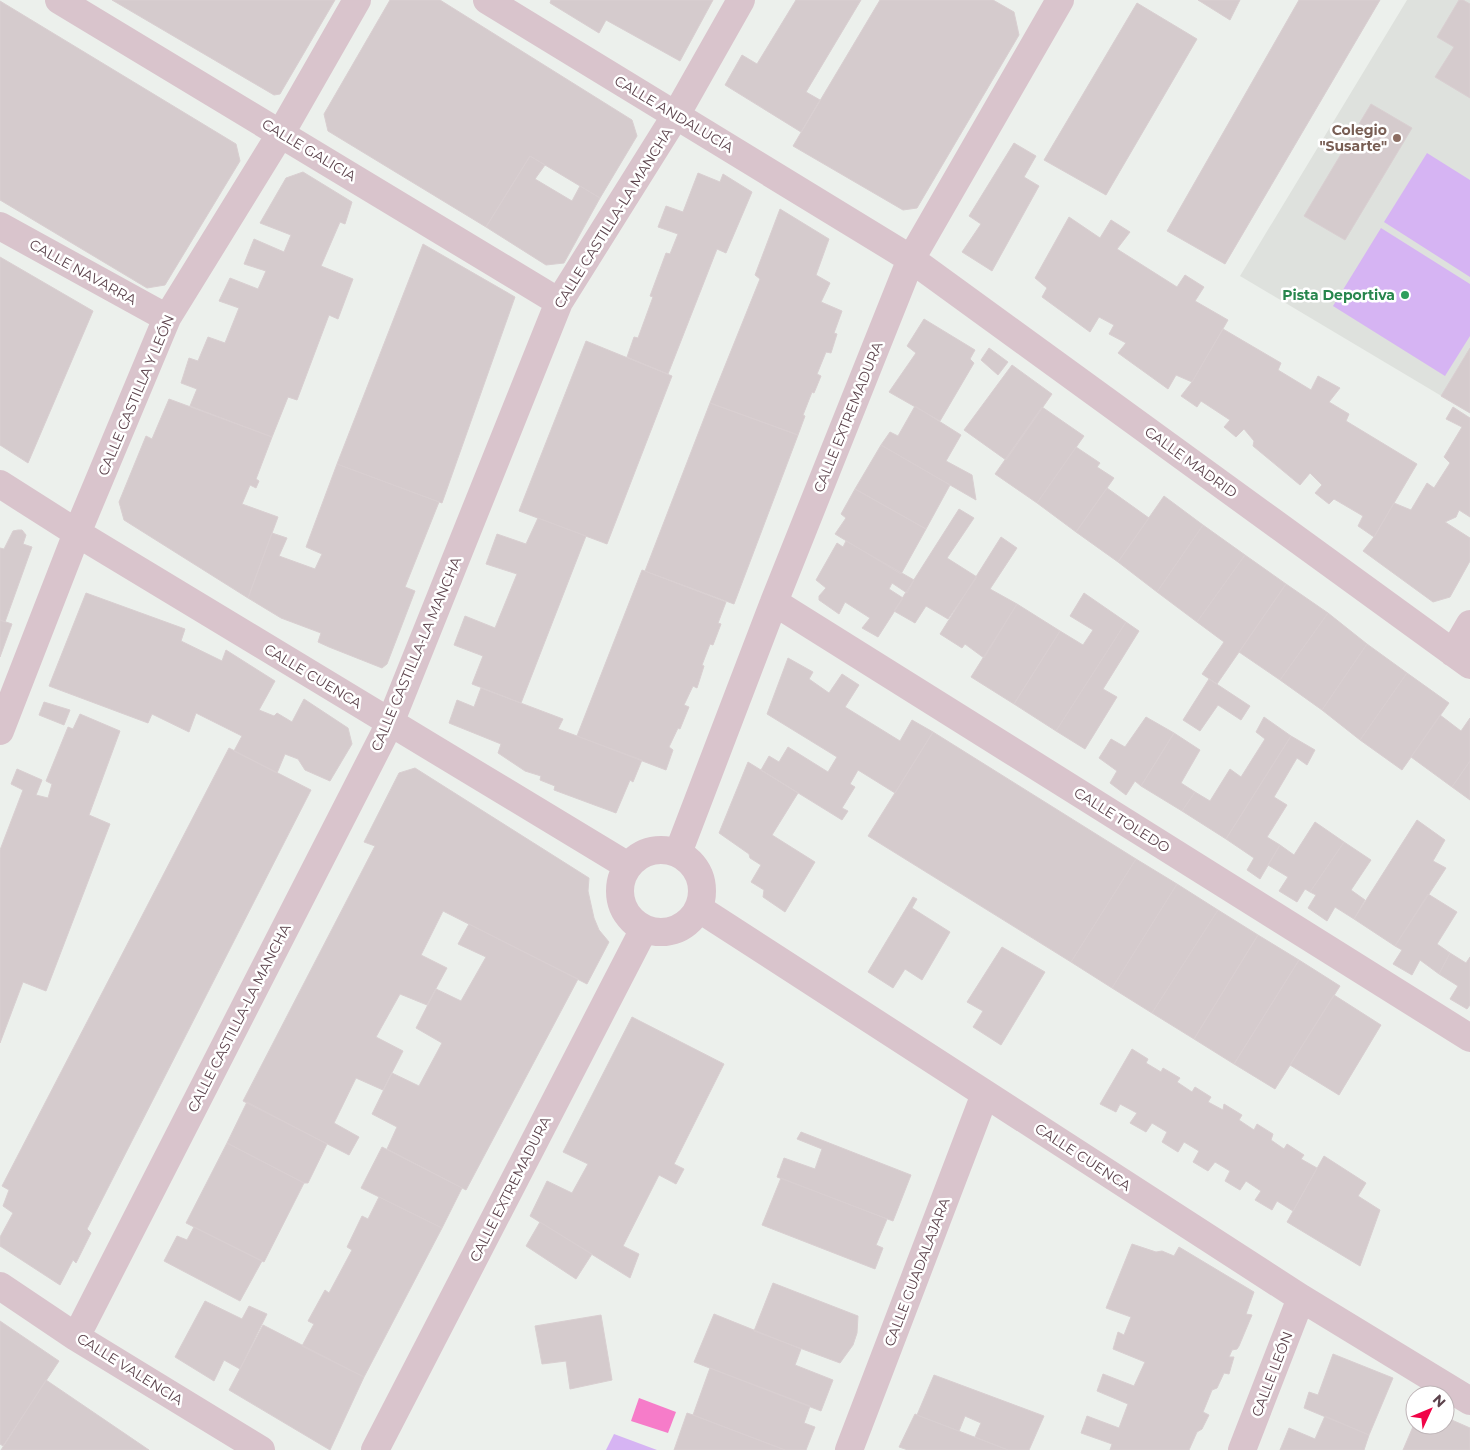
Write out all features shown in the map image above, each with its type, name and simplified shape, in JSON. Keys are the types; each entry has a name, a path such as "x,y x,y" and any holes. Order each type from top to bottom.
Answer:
{"street":[{"name":"CALLE GALICIA","path":"59,0 558,302"},
{"name":"CALLE CASTILLA Y LEÓN","path":"0,731 77,534 167,318 281,133 356,0"},
{"name":"CALLE ANDALUCÍA","path":"487,0 911,259"},
{"name":"CALLE CASTILLA-LA MANCHA","path":"76,1337 390,722 558,302 676,115 742,0"},
{"name":"CALLE EXTREMADURA","path":"678,853 774,602 911,259 1053,3"},
{"name":"CALLE NAVARRA","path":"0,226 167,318"},
{"name":"CALLE MADRID","path":"911,259 1462,659"},
{"name":"CALLE CUENCA","path":"0,484 77,534 628,866"},
{"name":"CALLE TOLEDO","path":"774,602 1470,1038"},
{"path":"1462,659 1470,624"},
{"path":"651,850 665,850 678,853 689,860 697,870 702,895 698,908 692,918 682,927 657,932 644,929 626,913 621,901 619,888 622,877 628,866 638,856 651,850"},
{"name":"CALLE CUENCA","path":"698,908 1302,1298 1470,1401"},
{"name":"CALLE EXTREMADURA","path":"375,1450 644,929"},
{"name":"CALLE GUADALAJARA","path":"848,1450 985,1094"},
{"name":"CALLE VALENCIA","path":"0,1286 76,1337 261,1450"},
{"name":"CALLE LEÓN","path":"1242,1450 1302,1298"}],"shaded area":[{"name":"Colegio \"Susarte\"","path":"1407,0 1470,0 1470,413 1240,276"},
{"path":"1427,153 1470,180 1470,277 1384,222"},
{"name":"Pista Deportiva","path":"1381,228 1470,284 1470,336 1445,376 1333,306"},
{"path":"639,1398 676,1412 668,1433 631,1421"},
{"path":"614,1434 657,1450 606,1450"}],"building":[{"path":"112,0 335,0 280,94 274,95"},
{"path":"390,0 440,0 632,120 637,136 600,198 530,156 486,227 328,131 324,114"},
{"path":"551,0 713,0 680,61 606,20 599,33 550,3"},
{"path":"796,0 861,0 806,92 820,100 801,132 725,85 742,55 757,64"},
{"path":"880,0 993,0 1014,12 1019,35 917,208 903,210 793,146"},
{"path":"1198,0 1240,0 1230,20"},
{"path":"1299,0 1380,0 1225,264 1167,231"},
{"path":"1459,0 1470,4 1470,98 1435,77 1454,47 1437,37"},
{"path":"0,1 236,144 240,161 165,285 147,288 0,200"},
{"path":"1137,3 1197,39 1106,195 1044,160"},
{"path":"1371,104 1412,128 1345,240 1304,216"},
{"path":"1014,143 1036,156 1024,177 1039,186 992,271 962,252 981,224 969,216"},
{"path":"530,156 545,165 535,179 572,201 580,186 600,198 564,263 546,265 486,227"},
{"path":"303,172 352,202 345,224 340,222 321,266 353,279 338,319 329,315 297,400 288,397 272,437 190,406 197,389 181,383 189,358 198,361 208,337 225,343 239,308 219,301 230,278 258,289 266,271 244,264 254,239 284,252 291,235 260,223 286,178"},
{"path":"698,173 720,182 723,174 752,192 726,253 717,249 668,374 627,357 634,337 638,338 653,297 650,296 666,253 670,254 678,234 658,227 666,206 683,212"},
{"path":"780,209 829,239 816,275 830,283 821,302 842,311 834,333 837,334 831,353 826,352 817,374 821,376 803,415 805,416 798,435 710,403 760,279 755,275"},
{"path":"1069,217 1100,238 1111,220 1130,232 1117,249 1177,287 1185,275 1204,287 1195,301 1228,320 1192,382 1176,375 1168,389 1118,353 1126,343 1109,334 1114,325 1099,317 1090,332 1042,297 1047,288 1035,278"},
{"path":"423,244 515,297 442,503 337,464"},
{"path":"0,257 93,311 28,463 0,445"},
{"path":"924,319 975,350 970,359 974,363 940,421 889,392 916,353 907,346"},
{"path":"1223,329 1281,363 1278,370 1311,390 1318,376 1340,388 1329,402 1349,414 1346,421 1417,464 1374,537 1358,526 1363,516 1334,499 1329,504 1315,493 1322,485 1310,473 1300,485 1253,446 1254,441 1244,429 1236,437 1224,427 1230,420 1201,401 1197,407 1181,396 1192,382"},
{"path":"586,341 672,376 607,544 519,511"},
{"path":"989,348 1008,362 998,375 981,360"},
{"path":"1470,348 1470,413 1441,396"},
{"path":"1012,365 1052,394 1006,460 964,430"},
{"path":"169,399 272,437 256,479 259,481 256,488 250,485 242,504 278,517 248,598 124,520 119,502 146,436 152,439"},
{"path":"710,403 798,435 734,604 645,571"},
{"path":"915,406 961,435 946,461 972,475 976,500 881,445 890,432 898,436"},
{"path":"1042,407 1084,436 1037,503 995,474"},
{"path":"1453,407 1470,418 1470,517 1459,510 1456,517 1445,522 1470,538 1470,561 1450,597 1433,602 1363,551 1374,537 1394,503 1411,510 1427,483 1434,488 1450,463 1444,457 1462,427 1446,419"},
{"path":"881,445 950,485 926,529 855,489"},
{"path":"1076,447 1100,463 1097,467 1114,478 1076,532 1037,503"},
{"path":"337,464 439,502 405,587 415,591 387,664 382,668 318,642 321,633 281,618 248,598 272,533 287,538 279,556 315,569 322,554 306,547"},
{"path":"1107,488 1149,518 1118,562 1076,532"},
{"path":"855,489 926,529 901,574 835,534 846,518 841,514"},
{"path":"1164,496 1203,525 1157,592 1118,562"},
{"path":"959,509 974,518 947,558 977,577 948,619 926,606 915,623 894,611"},
{"path":"538,518 586,536 521,703 472,684 483,656 454,645 465,616 495,628 517,574 486,564 497,534 526,544"},
{"path":"1203,525 1245,555 1197,622 1157,592"},
{"path":"22,530 26,535 23,544 32,547 5,622 0,620 0,548 4,549 13,531"},
{"path":"1001,537 1017,548 990,589 1017,604 984,658 965,644 962,648 940,634"},
{"path":"846,541 914,580 907,593 892,583 889,589 903,598 878,637 862,628 870,618 845,602 839,614 819,600 819,596 826,588 816,580 837,543 843,547"},
{"path":"1245,555 1286,584 1217,684 1202,674 1224,642 1197,622"},
{"path":"642,570 726,602 718,623 721,624 713,645 710,644 702,665 704,666 697,688 693,686 684,705 689,707 680,729 678,728 669,747 673,750 666,770 577,736"},
{"path":"1286,584 1328,613 1280,680 1239,652"},
{"path":"86,593 185,629 181,641 222,661 226,650 275,681 259,710 274,716 277,713 292,722 304,699 348,728 352,744 330,781 305,770 298,759 285,754 277,773 234,751 242,736 196,713 189,732 152,714 148,723 49,686"},
{"path":"1084,593 1126,622 1056,731 1014,704 1060,631 1083,645 1093,630 1070,616"},
{"path":"1017,604 1060,631 1014,704 971,677"},
{"path":"1328,613 1367,644 1322,710 1280,680"},
{"path":"0,620 12,624 0,657"},
{"path":"1126,622 1139,631 1103,689 1117,697 1085,749 1056,731"},
{"path":"1367,644 1407,673 1360,740 1322,710"},
{"path":"788,658 813,672 809,679 829,693 842,674 859,685 845,707 900,741 912,720 933,732 895,793 858,770 850,784 855,787 842,808 848,811 842,820 761,770 769,756 779,762 788,747 828,772 837,757 767,714"},
{"path":"1407,673 1449,703 1402,770 1360,740"},
{"path":"1209,679 1250,706 1241,720 1218,705 1200,731 1183,720"},
{"path":"481,688 563,719 558,729 642,760 633,782 630,780 616,813 554,790 555,786 540,780 541,776 525,771 498,753 501,744 449,723 457,700 474,707"},
{"path":"44,702 70,710 64,725 39,715"},
{"path":"80,714 120,731 89,815 110,824 46,991 23,982 0,1043 0,850 23,790 11,784 17,769 42,780 36,795 48,798 52,784 46,781 68,727 73,729"},
{"path":"1440,715 1461,731 1470,718 1470,761 1452,787 1411,757"},
{"path":"1146,717 1174,733 1141,786 1135,781 1126,795 1110,783 1117,771 1099,758 1111,739 1125,747"},
{"path":"1264,717 1291,736 1226,839 1182,811 1195,792 1210,801 1230,769 1241,777 1265,739 1256,732"},
{"path":"933,732 1136,859 1071,962 868,836"},
{"path":"1174,733 1200,750 1181,783 1195,792 1182,811 1141,786"},
{"path":"1291,736 1315,750 1307,765 1297,758 1274,797 1287,805 1267,837 1280,845 1260,879 1247,870 1254,858 1226,839"},
{"path":"229,748 311,790 87,1229 91,1233 76,1263 73,1260 60,1285 0,1246 0,1237 13,1213 3,1206 9,1190 2,1186"},
{"path":"1470,761 1470,800 1452,787"},
{"path":"748,762 798,793 772,835 815,862 785,912 763,897 764,890 751,882 761,865 719,833"},
{"path":"415,768 589,878 588,891 594,918 599,930 609,942 587,984 443,911 421,955 447,968 427,1005 400,994 376,1037 403,1051 383,1090 356,1078 334,1123 359,1137 349,1155 243,1101 375,846 364,842 399,773"},
{"path":"1417,820 1445,840 1433,861 1446,868 1395,946 1354,919"},
{"path":"1315,822 1344,842 1310,892 1305,889 1297,902 1279,891 1288,877 1268,865 1280,845 1294,855"},
{"path":"1344,842 1371,860 1351,890 1365,900 1354,919 1335,907 1327,921 1308,908 1316,895 1310,892"},
{"path":"1136,859 1177,884 1112,988 1071,962"},
{"path":"1177,884 1218,910 1152,1013 1112,988"},
{"path":"1428,894 1457,912 1437,944 1450,953 1439,974 1420,960 1412,975 1393,964 1402,950 1395,946"},
{"path":"913,897 917,899 912,908 950,932 922,980 905,969 893,988 868,972"},
{"path":"1218,910 1258,935 1194,1039 1152,1013"},
{"path":"469,924 578,979 466,1190 387,1149 397,1127 372,1114 392,1073 419,1086 442,1043 416,1028 436,989 461,1001 486,957 458,944"},
{"path":"1258,935 1299,960 1234,1064 1194,1039"},
{"path":"1002,947 1045,972 1001,1045 973,1027 983,1011 967,1002"},
{"path":"1450,953 1466,963 1470,957 1470,1005 1467,1009 1450,999 1458,986 1439,974"},
{"path":"1299,960 1340,986 1275,1089 1234,1064"},
{"path":"1334,995 1381,1025 1339,1095 1290,1065"},
{"path":"632,1017 724,1064 674,1164 684,1169 676,1184 659,1175 623,1246 639,1254 630,1278 530,1216 547,1181 572,1193 588,1164 563,1152"},
{"path":"1132,1049 1148,1059 1146,1063 1161,1072 1163,1068 1180,1078 1177,1082 1192,1092 1195,1087 1211,1097 1208,1102 1223,1110 1224,1104 1242,1115 1239,1120 1254,1130 1257,1124 1273,1134 1271,1140 1284,1149 1287,1144 1304,1155 1301,1159 1317,1168 1293,1211 1277,1201 1272,1210 1255,1200 1261,1191 1246,1181 1240,1190 1225,1181 1230,1171 1215,1162 1208,1171 1193,1162 1199,1151 1184,1142 1178,1152 1162,1142 1167,1132 1152,1123 1146,1132 1130,1123 1137,1113 1120,1104 1116,1112 1100,1104"},
{"path":"247,1102 327,1144 308,1183 304,1183 227,1143"},
{"path":"801,1132 911,1175 893,1221 777,1177 784,1158 815,1169 822,1149 797,1139"},
{"path":"227,1143 304,1183 264,1262 186,1223"},
{"path":"382,1147 462,1188 442,1228 361,1188"},
{"path":"1324,1156 1366,1183 1358,1196 1380,1210 1360,1266 1287,1222"},
{"path":"781,1178 887,1219 876,1245 883,1248 875,1269 762,1225"},
{"path":"379,1197 442,1228 364,1377 302,1346 314,1324 308,1321 325,1290 329,1293 352,1250 347,1247 362,1216 368,1219"},
{"path":"540,1222 592,1254 576,1279 526,1246"},
{"path":"194,1227 262,1261 240,1301 164,1261 177,1236 187,1240"},
{"path":"1132,1244 1156,1252 1162,1251 1174,1256 1179,1247 1254,1292 1246,1314 1252,1315 1239,1346 1237,1349 1232,1350 1229,1357 1234,1357 1229,1374 1224,1373 1217,1388 1212,1390 1203,1412 1209,1415 1202,1429 1197,1432 1189,1450 1110,1450 1112,1444 1081,1433 1087,1416 1119,1428 1128,1404 1097,1391 1103,1374 1134,1386 1145,1362 1113,1349 1118,1332 1124,1335 1131,1317 1106,1308"},
{"path":"773,1283 858,1316 857,1333 853,1345 840,1363 754,1331"},
{"path":"205,1301 242,1319 249,1306 267,1314 240,1369 224,1360 214,1381 175,1357"},
{"path":"714,1314 801,1349 795,1365 833,1380 821,1411 694,1362"},
{"path":"601,1315 612,1380 570,1389 566,1361 542,1364 535,1326"},
{"path":"0,1321 59,1361 3,1446 0,1444"},
{"path":"263,1325 364,1377 330,1450 229,1390"},
{"path":"1333,1354 1393,1378 1369,1435 1304,1408 1309,1392 1318,1395"},
{"path":"710,1368 810,1406 804,1423 815,1427 806,1450 785,1450 693,1415"},
{"path":"934,1375 1044,1416 1029,1450 1008,1450 975,1437 981,1423 965,1416 959,1431 917,1415"},
{"path":"46,1380 149,1450 1,1450"},
{"path":"687,1413 693,1415 785,1450 674,1450"},
{"path":"915,1414 1008,1450 908,1450 899,1447"},
{"path":"1325,1416 1369,1435 1364,1450 1280,1450 1289,1428 1315,1439"},
{"path":"1455,1421 1470,1428 1470,1450 1403,1450 1409,1435 1455,1435"}],"place":[{"name":"Colegio \"Susarte\"","path":"1397,138"},
{"name":"Pista Deportiva","path":"1405,295"}]}
